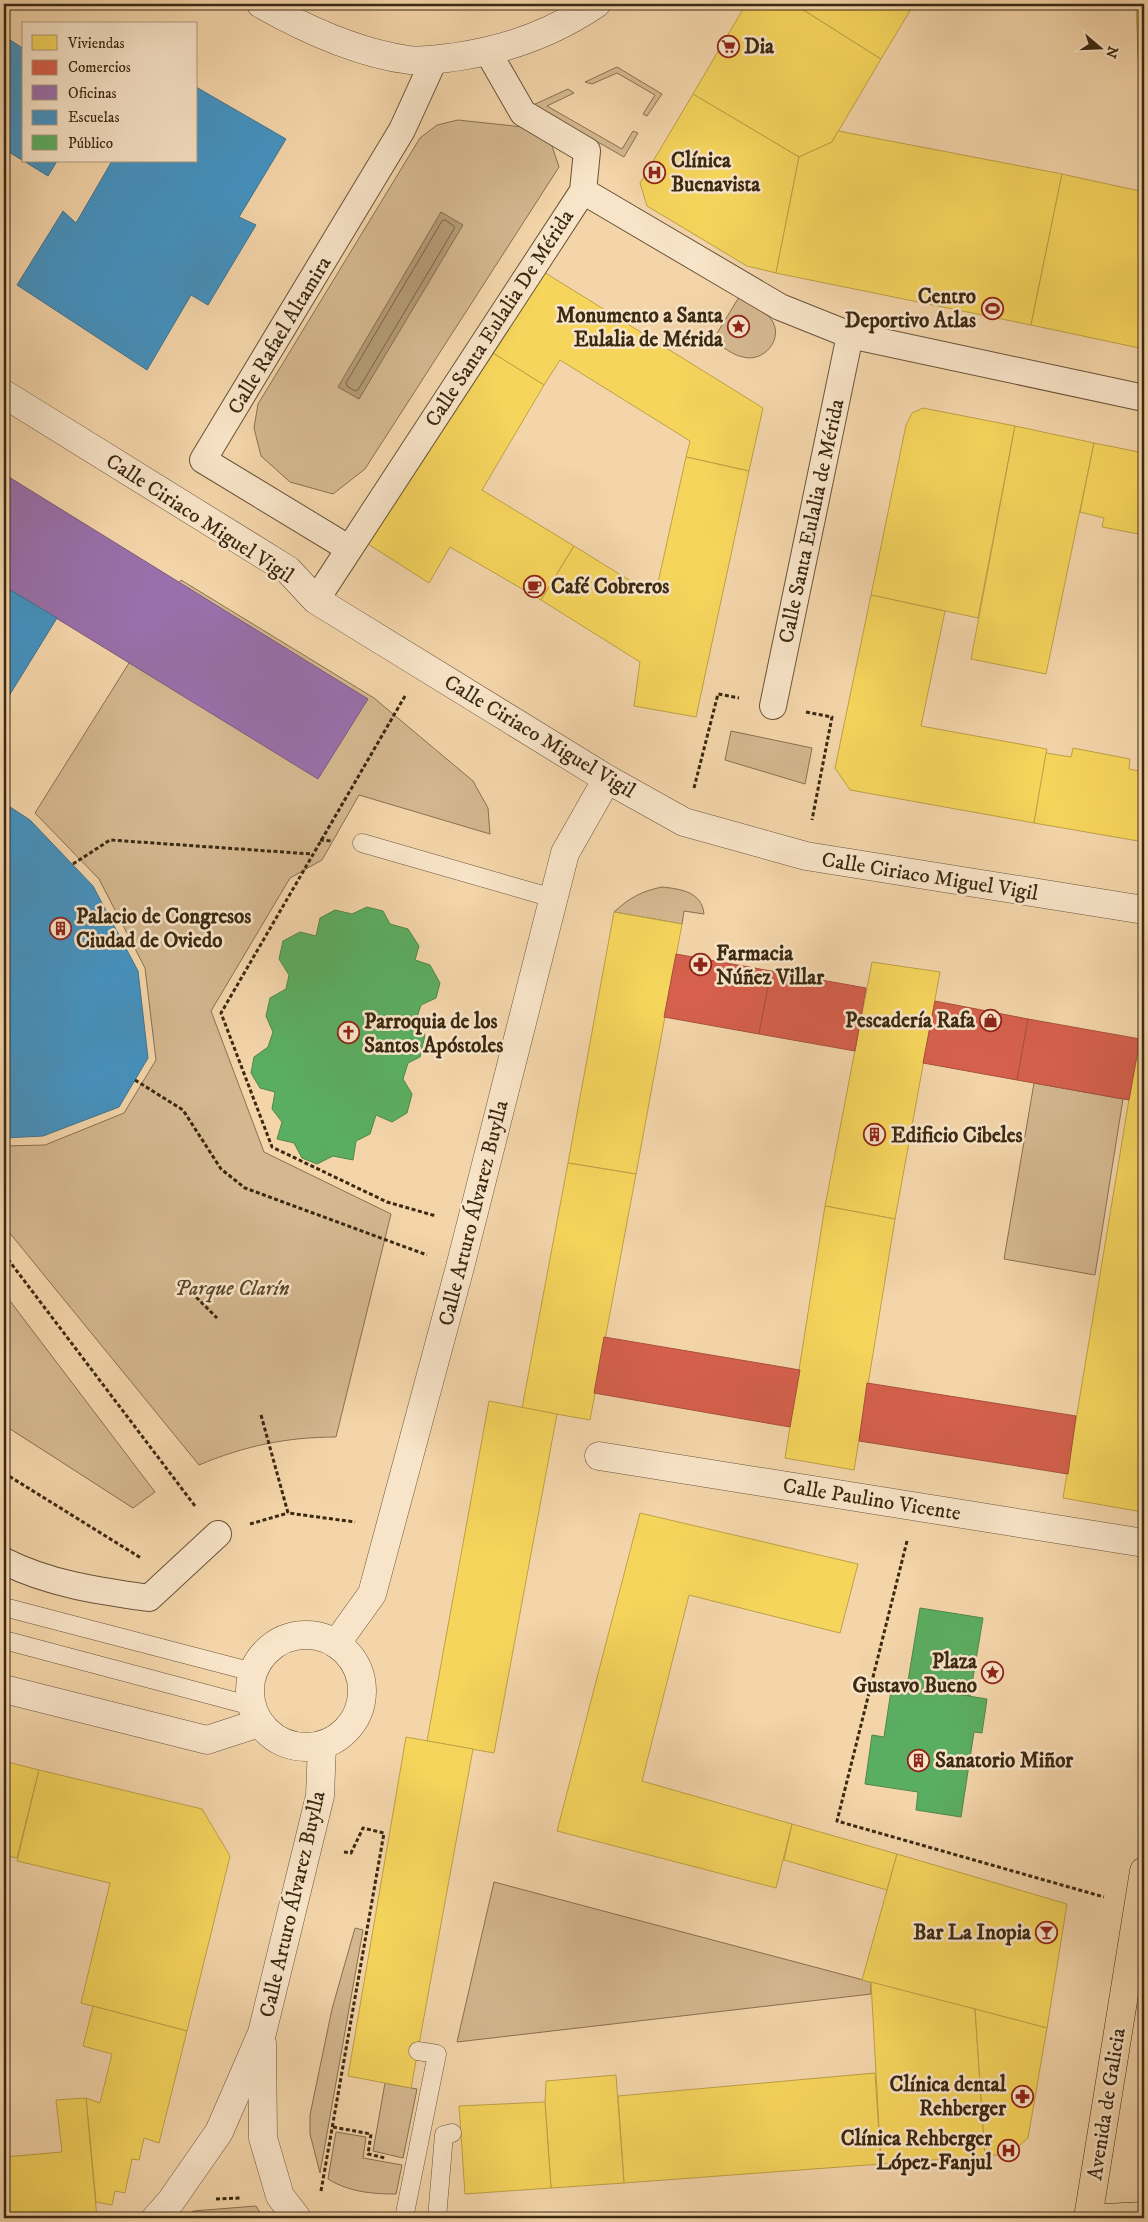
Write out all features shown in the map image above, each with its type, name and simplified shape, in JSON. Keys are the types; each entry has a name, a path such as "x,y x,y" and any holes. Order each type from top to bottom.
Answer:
{"highway":[{"name":"Avenida de Galicia","path":"1088,2218 1144,1871"},
{"path":"1104,2218 1144,2216"}],"street":[{"path":"261,4 295,24 350,46 410,60 434,60 488,52 534,38 576,17 596,4"},
{"name":"Calle Santa Eulalia De Mérida","path":"316,600 348,548 582,191 587,151 523,113 488,52"},
{"name":"Calle Rafael Altamira","path":"348,548 203,460 402,130 434,60"},
{"name":"Calle Santa Eulalia de Mérida","path":"582,191 780,307 850,336 1144,398"},
{"name":"Calle Santa Eulalia de Mérida","path":"773,706 850,336"},
{"name":"Calle Ciriaco Miguel Vigil","path":"4,394 288,570 316,600 607,779 684,822 743,840 848,863 1144,910"},
{"name":"Calle Arturo Álvarez Buylla","path":"336,1644 372,1594 471,1226 565,853 607,779"},
{"name":"Calle Paulino Vicente","path":"600,1456 1144,1543"},
{"path":"4,1561 17,1568 92,1590 150,1598 218,1534"},
{"path":"304,1635 320,1637 336,1644 350,1656 358,1672 362,1690 359,1708 351,1724 338,1737 322,1745 304,1748 287,1744 272,1736 256,1714 250,1689 253,1672 260,1658 273,1646 288,1638 304,1635"},
{"path":"4,1689 207,1740 256,1714"},
{"name":"Calle Arturo Álvarez Buylla","path":"163,2210 219,2132 262,2032 310,1843 320,1796 322,1745"},
{"name":"Calle Arturo Álvarez Buylla","path":"262,2032 263,2138 280,2196 297,2218"}],"lane":[{"path":"362,843 553,898"},
{"path":"4,1607 253,1672"},
{"path":"4,1640 256,1714"},
{"path":"404,2218 437,2054 418,2051"},
{"path":"437,2218 444,2135 452,2133"}],"path":[{"path":"423,665 221,1013 272,1147 387,1202 471,1226"},
{"path":"704,753 718,694 832,717 818,788"},
{"path":"73,864 110,840 312,854"},
{"path":"135,1080 184,1110 221,1169 245,1188 460,1267"},
{"path":"4,1254 174,1481 218,1534"},
{"path":"187,1288 217,1318"},
{"path":"260,1415 288,1513 391,1527"},
{"path":"4,1472 171,1577"},
{"path":"916,1506 837,1821 1139,1907"},
{"path":"310,1843 351,1854 363,1828 384,1833 325,2172"},
{"path":"333,2127 371,2134 368,2154 381,2157"},
{"path":"163,2210 280,2196"}],"green space":[{"path":"617,67 662,94 647,116 643,114 655,95 617,73 592,84 585,82"},
{"path":"568,89 574,93 547,106 622,149 633,131 638,133 624,157 533,105"},
{"path":"458,120 523,127 551,143 559,167 365,469 333,494 290,482 261,456 254,428 258,404 420,138 437,125"},
{"path":"739,297 765,312 775,326 774,341 770,347 765,353 751,358 739,356 713,340"},
{"name":"Parque Clarín","path":"181,580 374,698 473,781 488,808 490,834 359,795 322,860 290,878 211,1011 264,1152 391,1214 336,1437 318,1437 266,1444 216,1458 199,1465 4,1226 4,1146 45,1145 124,1113 156,1060 145,968 99,879 35,813"},
{"path":"731,731 812,748 805,784 725,760"},
{"path":"662,887 676,889 695,896 704,914 684,911 682,924 614,912 636,896"},
{"path":"1034,1083 1123,1099 1095,1275 1004,1259"},
{"path":"4,1293 155,1492 133,1508 4,1425"},
{"path":"494,1882 871,1982 871,1994 457,2042"},
{"path":"355,1928 363,1930 320,2173 310,2134 310,2115 332,2009"},
{"path":"385,2083 417,2089 403,2158 373,2151"},
{"path":"336,2132 366,2137 363,2158 402,2165 396,2194 361,2191 344,2187 328,2179"},
{"path":"256,2206 263,2218 188,2218 193,2211"}],"water":[{"path":"441,212 463,225 359,399 338,387"}],"building: Viviendas":[{"path":"746,4 794,4 881,59 832,142 799,157 693,94"},
{"path":"794,4 914,4 881,59"},
{"path":"1136,4 1144,4 1144,54 1138,54"},
{"path":"1138,54 1144,54 1144,152"},
{"path":"693,94 799,157 776,273 747,266 647,206 640,183"},
{"path":"838,131 1062,174 1031,325 776,273 799,157 832,142"},
{"path":"1062,174 1144,192 1144,349 1031,325"},
{"path":"539,269 763,408 749,471 686,457 690,441 560,360 544,385 488,350"},
{"path":"488,350 544,385 482,490 574,546 541,600 450,547 429,583 368,544"},
{"path":"923,408 1015,426 978,618 871,595 906,425 912,413"},
{"path":"1015,426 1094,443 1046,674 971,659"},
{"path":"1094,443 1144,453 1144,535 1102,527 1104,518 1080,512"},
{"path":"686,457 749,471 696,717 634,706 640,662 541,600 574,546 655,596"},
{"path":"871,595 945,611 921,726 1047,749 1034,823 850,790 835,768"},
{"path":"1073,748 1130,759 1129,769 1144,772 1144,842 1034,823 1046,753 1071,757"},
{"path":"614,912 682,924 636,1174 568,1163"},
{"name":"Edificio Cibeles","path":"872,962 940,972 895,1219 825,1206"},
{"path":"1143,1015 1144,1496 1142,1512 1063,1498"},
{"path":"568,1163 636,1174 590,1420 522,1408"},
{"path":"825,1206 895,1219 854,1470 785,1458"},
{"path":"489,1401 557,1414 494,1753 427,1741"},
{"path":"640,1513 858,1564 840,1633 689,1595 642,1781 792,1824 776,1888 557,1831"},
{"path":"406,1737 473,1749 411,2088 348,2076"},
{"path":"4,1761 39,1770 17,1858 4,1855"},
{"path":"39,1770 202,1809 230,1856 187,2031 81,2003 110,1883 17,1861"},
{"path":"792,1824 897,1854 887,1890 784,1860"},
{"path":"897,1854 1067,1904 1047,2028 862,1980"},
{"path":"871,1982 975,2009 985,2156 881,2164"},
{"path":"93,2006 187,2031 159,2143 144,2138 139,2160 132,2159 125,2193 115,2191 112,2205 96,2202 86,2098 100,2103 112,2054 83,2046"},
{"path":"975,2009 1047,2028 1028,2138 1010,2154 985,2156"},
{"path":"875,2073 881,2164 624,2183 618,2096"},
{"path":"616,2075 624,2183 551,2188 545,2102 546,2081"},
{"path":"86,2098 97,2218 4,2218 4,2157 62,2152 56,2100"},
{"path":"545,2102 551,2188 465,2194 459,2106"}],"building: Comercios":[{"path":"676,954 771,971 759,1034 664,1017"},
{"path":"771,971 866,988 855,1051 759,1034"},
{"path":"935,1001 1028,1019 1017,1080 923,1063"},
{"path":"1028,1019 1140,1039 1129,1100 1017,1080"},
{"path":"604,1337 800,1370 790,1427 594,1393"},
{"path":"867,1383 1076,1416 1068,1474 859,1441"}],"building: Oficinas":[{"path":"4,474 368,699 318,779 4,586"}],"building: Escuelas":[{"path":"4,36 22,48 22,160 4,149"},
{"path":"198,88 286,139 239,217 256,225 208,305 191,295 147,370 17,285 63,211 76,223 111,162 198,162"},
{"path":"25,162 56,162 48,176"},
{"path":"4,586 57,618 4,704"},
{"name":"Palacio de Congresos Ciudad de Oviedo","path":"4,803 30,820 93,886 138,971 148,1058 119,1107 43,1136 4,1138"}],"building: Público":[{"name":"Parroquia de los Santos Apóstoles","path":"367,907 383,911 390,924 408,929 419,946 415,960 430,965 440,983 436,998 421,1005 416,1020 425,1035 420,1057 408,1063 403,1079 412,1094 407,1113 392,1122 376,1115 370,1134 356,1141 353,1160 333,1156 317,1164 302,1158 294,1143 277,1139 282,1122 272,1109 275,1092 260,1088 251,1073 254,1057 268,1047 273,1032 266,1016 270,998 286,989 289,975 279,959 283,941 300,932 316,936 320,918 335,910 352,914"},
{"path":"920,1608 983,1618 970,1696 907,1687"},
{"name":"Sanatorio Miñor","path":"892,1684 987,1699 982,1733 974,1732 961,1817 916,1810 918,1792 865,1784 872,1735 884,1737"}],"place":[{"name":"Dia","path":"728,46"},
{"name":"Clínica Buenavista","path":"655,172"},
{"name":"Centro Deportivo Atlas","path":"992,308"},
{"name":"Monumento a Santa Eulalia de Mérida","path":"739,327"},
{"name":"Café Cobreros","path":"535,586"},
{"name":"Palacio de Congresos Ciudad de Oviedo","path":"60,928"},
{"name":"Farmacia Núñez Villar","path":"700,965"},
{"name":"Pescadería Rafa","path":"991,1020"},
{"name":"Parroquia de los Santos Apóstoles","path":"348,1033"},
{"name":"Edificio Cibeles","path":"875,1135"},
{"name":"Plaza Gustavo Bueno","path":"993,1673"},
{"name":"Sanatorio Miñor","path":"919,1760"},
{"name":"Bar La Inopia","path":"1047,1932"},
{"name":"Clínica dental Rehberger","path":"1022,2096"},
{"name":"Clínica Rehberger López-Fanjul","path":"1008,2150"}]}
